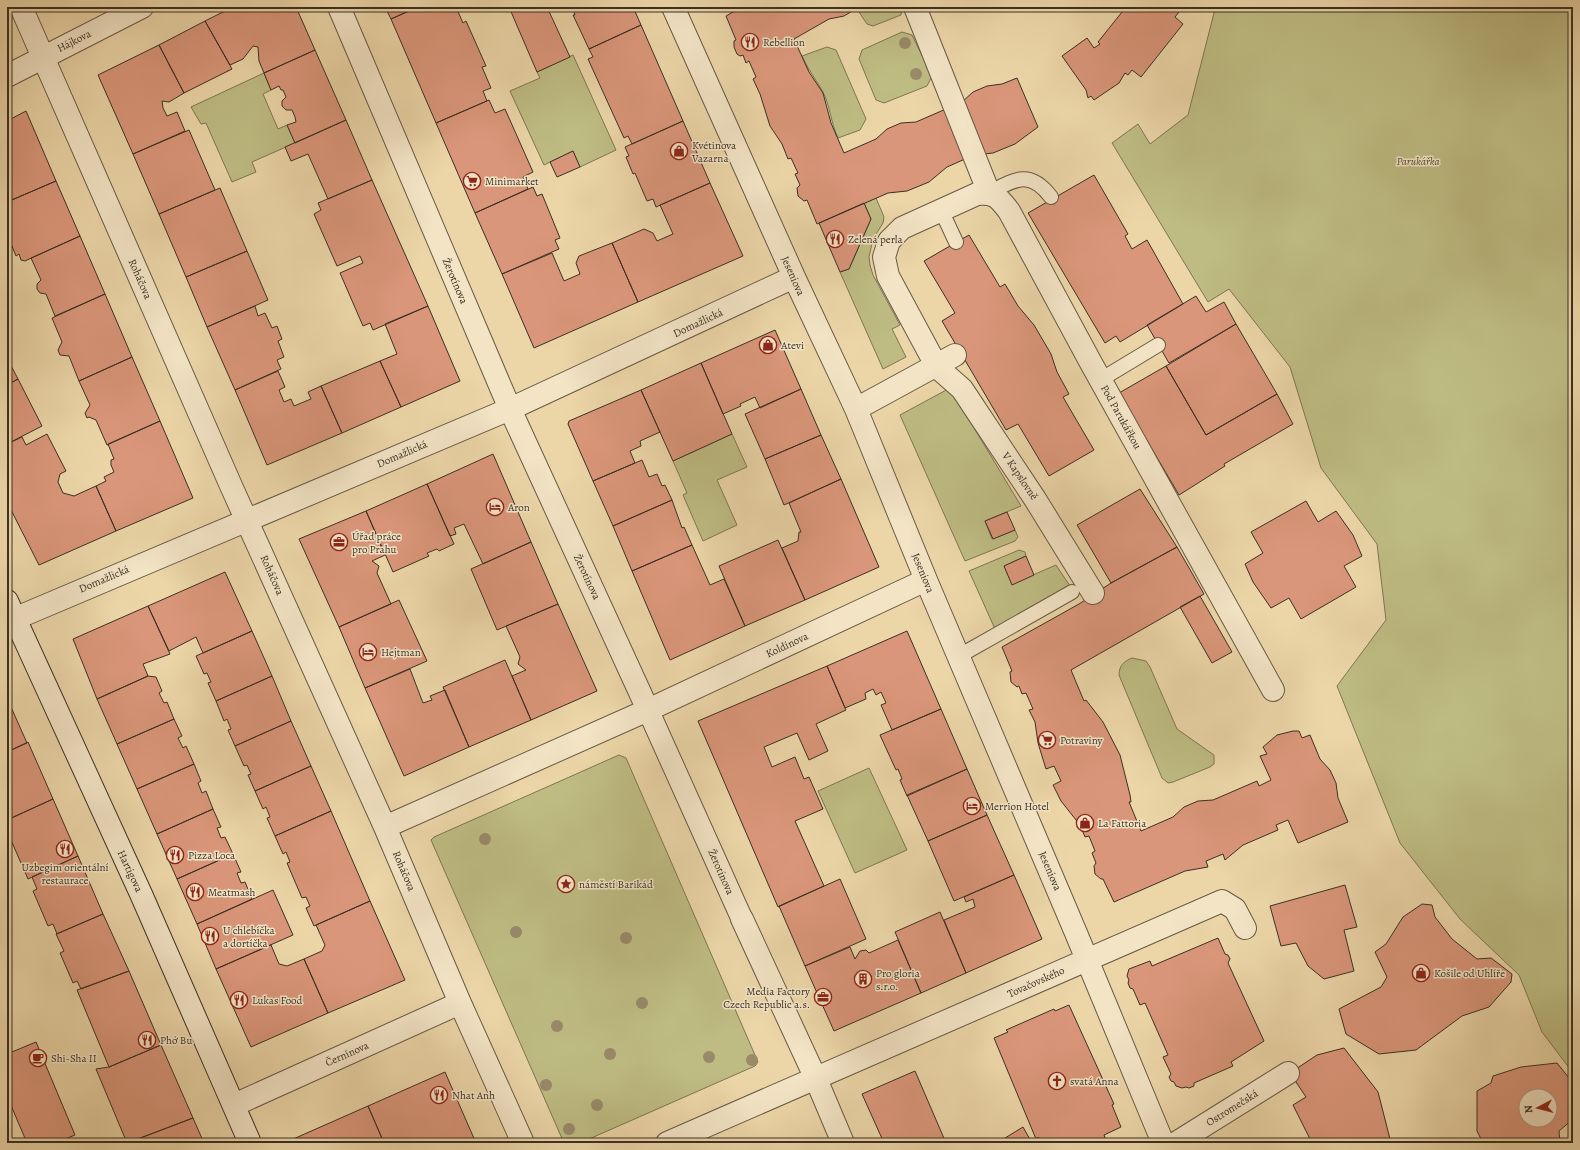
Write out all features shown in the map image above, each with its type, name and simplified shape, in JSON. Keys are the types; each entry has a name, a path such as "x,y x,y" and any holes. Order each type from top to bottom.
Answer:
{"street":[{"name":"Roháčova","path":"21,7 247,520 386,827 460,1003 523,1143"},
{"name":"Hájkova","path":"7,76 142,7"},
{"name":"Žerotínova","path":"339,7 510,409 816,1079 843,1143"},
{"name":"Jeseniova","path":"673,7 794,277 856,409 926,580 1087,959 1163,1143"},
{"path":"915,7 989,193 977,194 941,210"},
{"name":"Pod Parukářkou","path":"989,193 1000,200 1009,211 1100,380 1273,690"},
{"name":"V Kapslovně","path":"941,210 902,228 888,241 884,257 888,276 937,367 962,389 1035,499 1082,592"},
{"name":"Domažlická","path":"9,614 247,520 510,409 757,296 794,277"},
{"path":"856,409 937,367 955,355"},
{"name":"Koldínova","path":"648,710 926,580"},
{"name":"Hartigova","path":"9,614 141,894 250,1143"},
{"path":"386,827 648,710"},
{"name":"Tovačovského","path":"816,1079 1222,901 1236,909 1245,928"},
{"name":"Černínova","path":"234,1105 460,1003"},
{"name":"Ostromečská","path":"1176,1143 1288,1073"},
{"path":"667,1143 816,1079"}],"lane":[{"path":"989,193 1015,179 1025,178 1035,181 1043,186 1051,197"},
{"path":"941,210 956,242"},
{"path":"1100,380 1158,346"},
{"path":"959,656 1082,592"}],"green space":[{"path":"859,7 902,7 901,15 873,26 867,24 857,9"},
{"name":"Parukářka","path":"1217,7 1573,7 1573,1073 1542,1032 1519,975 1460,919 1400,843 1337,686 1386,620 1377,544 1321,468 1290,367 1229,289 1208,302 1112,143 1138,124 1150,144 1188,115 1215,9"},
{"path":"902,32 912,35 932,76 927,86 884,103 876,100 859,59 862,50"},
{"path":"827,47 836,50 866,119 860,130 838,138 823,92 802,56"},
{"path":"573,55 616,150 580,167 573,151 544,165 510,91 540,78 537,72"},
{"path":"264,73 271,90 263,94 278,129 287,125 295,143 252,162 256,172 232,182 206,123 201,124 191,107"},
{"path":"876,198 884,217 883,223 873,239 869,257 870,265 873,275 900,325 892,329 906,357 883,369 840,272 849,269 871,219 864,203"},
{"path":"950,388 1021,506 985,521 992,539 1015,530 1018,537 1015,541 965,561 900,415"},
{"path":"732,434 747,467 717,480 737,525 703,541 683,495 687,493 673,461"},
{"path":"1019,550 1025,552 1026,556 1004,566 1012,584 1056,565 1070,586 995,629 969,571"},
{"path":"1132,658 1146,661 1150,667 1177,729 1214,755 1214,764 1210,767 1173,782 1168,783 1162,778 1119,675 1122,664"},
{"path":"619,755 626,758 758,1062 755,1066 580,1143 564,1143 431,840 434,837"},
{"path":"869,768 907,850 855,873 818,791"}],"building":[{"path":"233,7 296,7 315,50 264,73 259,61 258,47 253,46 243,59 230,65 205,21"},
{"path":"385,7 418,7 391,19"},
{"path":"418,7 456,7 463,23 466,21 486,66 482,67 491,88 483,91 487,101 436,123 391,19"},
{"path":"509,7 547,7 570,57 537,72"},
{"path":"572,7 633,7 641,25 589,49 573,15 575,15"},
{"path":"742,7 859,7 844,16 829,19 794,39 809,72 823,93 831,123 844,153 876,139 887,129 901,123 916,122 962,102 973,92 987,86 1002,84 1017,78 1038,127 1015,144 993,153 974,155 947,167 929,182 907,191 888,193 817,224 807,200 804,201 798,196 797,188 800,185 795,174 798,173 791,158 788,159 782,144 770,126 760,94 753,79 756,77 749,61 746,63 743,55 740,56 737,54 734,47 734,41 736,40 726,16"},
{"path":"1126,7 1178,7 1176,10 1179,12 1175,17 1183,24 1141,77 1132,70 1128,75 1125,73 1119,83 1094,100 1091,96 1088,98 1086,90 1062,56 1087,38 1094,48 1100,44 1098,42"},
{"path":"205,21 232,69 184,93 159,45"},
{"path":"641,25 683,121 632,144 628,136 624,138 588,59 593,57 589,49"},
{"path":"159,45 184,93 169,102 162,101 163,108 167,116 177,112 185,131 133,154 98,75"},
{"path":"315,50 346,120 295,143 287,125 296,122 292,110 286,110 282,106 282,101 286,97 283,90 281,90 279,86 271,90 264,73"},
{"path":"489,100 495,113 505,109 533,172 523,177 528,189 475,213 436,123"},
{"path":"26,111 56,181 7,202 7,121"},
{"path":"346,120 372,180 328,199 308,154 291,161 285,147"},
{"path":"683,121 710,183 656,207 653,199 647,201 635,173 633,174 626,157 629,156 625,147"},
{"path":"189,130 215,190 159,214 133,154"},
{"path":"573,151 580,167 557,177 550,162"},
{"path":"1094,175 1128,234 1125,236 1132,249 1147,240 1183,304 1120,342 1116,336 1105,343 1028,213"},
{"path":"372,180 428,306 373,330 370,323 363,326 340,273 363,263 360,256 337,266 314,214 321,210 318,203"},
{"path":"56,181 80,236 25,261 21,260 19,254 16,256 7,234 7,202"},
{"path":"710,183 743,256 638,302 612,243 644,229 653,233 657,241 673,234 660,205"},
{"path":"533,187 537,196 542,194 560,238 555,240 559,249 502,274 475,213"},
{"path":"220,188 247,251 186,277 159,214"},
{"path":"864,203 871,219 849,269 840,272 819,223"},
{"path":"969,235 1000,287 1005,284 1018,306 1034,325 1051,354 1057,372 1069,394 1063,397 1094,450 1049,476 1018,424 1006,430 942,321 955,313 924,261"},
{"path":"80,236 105,294 55,316 46,294 40,293 37,289 37,284 41,280 31,258"},
{"path":"612,243 638,302 534,348 502,274 552,253 564,281 580,274 576,263 579,256"},
{"path":"247,251 268,300 207,327 186,277"},
{"path":"105,294 132,357 79,381 69,356 60,355 58,350 62,342 52,318"},
{"path":"1196,296 1206,312 1224,302 1236,324 1169,363 1147,325"},
{"path":"255,306 258,316 265,313 272,328 277,326 282,339 278,341 284,357 277,360 281,369 235,390 207,327"},
{"path":"428,306 460,381 401,407 380,361 397,354 385,324"},
{"path":"1236,324 1277,394 1206,435 1166,366"},
{"path":"775,330 801,389 760,408 755,397 740,404 741,406 723,414 701,363"},
{"path":"132,357 160,421 107,445 96,420 89,417 87,418 85,413 90,405 79,381"},
{"path":"7,358 18,379 7,385"},
{"path":"380,361 401,407 342,433 321,386"},
{"path":"701,363 732,434 673,461 641,390"},
{"path":"1166,366 1206,435 1277,394 1293,424 1224,464 1225,466 1179,495 1119,393"},
{"path":"278,371 285,387 279,390 284,402 291,399 294,406 311,399 308,392 321,386 342,433 267,465 235,390"},
{"path":"18,379 42,426 7,444 7,385"},
{"path":"801,389 821,435 765,459 745,414"},
{"path":"641,390 660,432 640,441 641,446 630,451 635,463 593,481 568,424 569,421"},
{"path":"160,421 193,498 116,531 96,486 106,481 104,477 114,472 111,465 111,460 114,459 108,444"},
{"path":"47,434 66,471 60,474 58,482 63,493 74,496 96,486 116,531 39,565 7,502 7,444 22,437 26,445"},
{"path":"821,435 841,479 784,505 765,459"},
{"path":"493,454 531,542 483,564 464,524 454,528 456,534 450,536 427,484"},
{"path":"642,460 649,477 657,474 662,486 665,485 672,500 613,526 593,481"},
{"path":"841,479 879,567 805,600 782,548 798,541 799,532 801,532 789,503"},
{"path":"427,484 454,544 439,551 437,549 427,553 429,556 393,572 366,511"},
{"path":"1140,489 1177,547 1111,583 1077,525"},
{"path":"672,500 682,528 684,527 692,545 632,571 613,526"},
{"path":"1306,501 1318,522 1336,511 1353,535 1362,556 1344,566 1356,587 1301,619 1289,598 1271,608 1253,582 1245,564 1263,553 1251,532"},
{"path":"366,511 385,555 372,561 379,566 377,573 391,604 339,627 299,539"},
{"path":"1007,512 1015,530 993,539 985,521"},
{"path":"778,540 805,600 745,626 719,566"},
{"path":"531,542 558,604 497,630 471,569"},
{"path":"692,545 710,585 724,579 745,626 670,660 632,571"},
{"path":"1177,547 1204,594 1071,670 1084,701 1086,700 1103,722 1120,755 1130,795 1131,802 1129,802 1141,831 1173,817 1184,807 1198,801 1213,800 1257,781 1259,786 1271,780 1260,756 1267,754 1263,747 1277,735 1293,731 1299,731 1302,738 1310,735 1320,759 1330,770 1336,783 1338,798 1348,822 1298,843 1288,820 1276,825 1278,830 1243,845 1225,860 1223,854 1206,861 1208,867 1185,871 1114,902 1103,879 1095,874 1094,866 1096,863 1092,853 1095,851 1089,836 1085,837 1080,825 1061,801 1053,785 1061,781 1054,766 1046,769 1038,743 1035,722 1029,710 1033,709 1026,693 1022,694 1019,686 1017,687 1011,682 1010,672 1012,671 1002,647 1079,604 1111,583"},
{"path":"1026,556 1034,575 1012,585 1004,566"},
{"path":"225,572 252,631 203,653 196,637 169,651 148,606"},
{"path":"1200,596 1232,652 1212,663 1180,607"},
{"path":"399,600 427,661 365,688 339,627"},
{"path":"558,604 597,691 531,720 512,676 526,670 518,664 520,657 506,626"},
{"path":"148,606 170,654 143,664 148,676 97,699 73,639"},
{"path":"252,631 272,676 216,701 208,683 211,682 207,673 204,674 196,656"},
{"path":"907,631 941,709 892,730 881,705 886,703 881,692 876,695 873,689 865,693 866,699 845,708 827,666"},
{"path":"505,660 531,720 469,747 443,687"},
{"path":"827,666 846,710 816,724 828,751 809,760 797,733 764,747 772,767 795,757 804,779 809,777 823,809 795,821 824,886 778,907 698,721"},
{"path":"410,669 423,703 432,700 430,696 445,690 469,747 404,776 365,688"},
{"path":"148,676 156,677 162,691 159,693 164,703 167,702 174,719 117,744 97,699"},
{"path":"272,676 291,721 235,746 228,730 231,729 227,719 224,721 216,701"},
{"path":"7,698 27,743 7,752"},
{"path":"941,709 967,769 907,796 900,780 902,779 898,769 896,770 880,735"},
{"path":"174,719 182,736 178,738 183,748 186,746 194,764 137,789 117,744"},
{"path":"291,721 311,766 255,791 248,775 251,774 247,765 244,766 235,746"},
{"path":"28,742 53,799 7,820 7,752"},
{"path":"194,764 201,781 198,783 202,793 206,791 213,809 157,834 137,789"},
{"path":"311,766 331,811 275,836 267,818 270,817 266,807 263,809 255,791"},
{"path":"967,769 987,815 928,841 907,795"},
{"path":"53,799 78,856 28,879 7,831 7,820"},
{"path":"213,809 221,827 217,828 221,838 225,837 233,854 177,879 157,834"},
{"path":"331,811 370,901 314,926 306,908 310,906 306,897 302,898 287,863 290,862 286,852 283,854 275,836"},
{"path":"987,815 1014,875 954,901 928,841"},
{"path":"233,854 241,872 237,873 241,883 245,882 252,899 197,924 177,879"},
{"path":"78,856 103,914 57,934 53,924 48,926 33,891 37,889 32,877"},
{"path":"1014,875 1042,939 966,973 944,920 975,907 973,899 966,902 964,897"},
{"path":"840,879 866,939 805,966 779,906"},
{"path":"1345,885 1357,927 1344,930 1354,971 1324,979 1308,966 1296,943 1281,946 1270,906"},
{"path":"273,890 293,935 216,969 197,924"},
{"path":"370,901 405,980 328,1013 304,959 322,951 325,945 316,925"},
{"path":"1422,904 1432,905 1435,917 1452,939 1477,959 1491,958 1512,974 1511,982 1489,1007 1462,1016 1416,1050 1379,1054 1346,1034 1339,1009 1381,987 1387,977 1375,952 1386,944 1403,917"},
{"path":"940,912 966,973 921,993 895,932"},
{"path":"103,914 129,971 81,989 77,981 73,983 60,953 64,951 56,934"},
{"path":"1218,938 1225,954 1228,955 1230,959 1228,963 1264,1041 1231,1062 1233,1066 1194,1083 1194,1086 1182,1088 1176,1086 1169,1077 1171,1074 1163,1057 1168,1055 1145,1003 1140,1005 1133,989 1130,988 1127,976 1129,969 1150,961 1152,966"},
{"name":"Pro gloria s.r.o.","path":"898,940 921,993 834,1031 805,966 850,947 855,959 860,951 866,950 869,953"},
{"path":"271,945 279,964 287,966 304,959 328,1013 251,1047 216,969"},
{"path":"129,971 161,1045 109,1067 77,990"},
{"name":"svatá Anna","path":"1069,1005 1114,1104 1112,1105 1121,1127 1104,1135 1107,1143 1041,1143 1038,1137 1036,1139 994,1038 1008,1032 1006,1030 1054,1009 1055,1011"},
{"path":"36,1042 75,1135 55,1143 27,1143 7,1096 7,1054"},
{"path":"161,1045 193,1118 127,1143 96,1069 109,1067"},
{"path":"1344,1048 1378,1092 1391,1143 1312,1143 1293,1105 1306,1097 1290,1073 1317,1055"},
{"path":"1557,1063 1573,1083 1573,1119 1559,1131 1560,1143 1483,1143 1477,1131 1477,1091 1491,1083 1493,1076 1521,1067"},
{"path":"915,1071 946,1143 884,1143 862,1094"},
{"path":"445,1072 476,1143 384,1143 368,1106"},
{"path":"368,1106 384,1143 293,1143 291,1140"},
{"path":"193,1118 204,1143 130,1142"},
{"path":"1023,1127 1032,1143 997,1143"}],"place":[{"name":"Rebellion","path":"750,42"},
{"name":"Kvétinova Vazarna","path":"679,151"},
{"name":"Minimarket","path":"472,181"},
{"name":"Zelená perla","path":"835,239"},
{"name":"Atevi","path":"768,345"},
{"name":"Aron","path":"495,507"},
{"name":"Úřad práce pro Prahu","path":"339,542"},
{"name":"Hejtman","path":"368,652"},
{"name":"Potraviny","path":"1047,740"},
{"name":"Merrion Hotel","path":"972,806"},
{"name":"La Fattoria","path":"1085,823"},
{"name":"Uzbegim orientální restaurace","path":"65,849"},
{"name":"Pizza Loca","path":"175,855"},
{"name":"náměstí Barikád","path":"566,884"},
{"name":"Meatmash","path":"195,892"},
{"name":"U chlebíčka a dortíčka","path":"210,936"},
{"name":"Košile od Uhlíře","path":"1421,973"},
{"name":"Pro gloria s.r.o.","path":"863,979"},
{"name":"Media Factory Czech Republic a.s.","path":"823,997"},
{"name":"Lukas Food","path":"239,1000"},
{"name":"Phở Bu","path":"147,1040"},
{"name":"Shi-Sha II","path":"38,1058"},
{"name":"svatá Anna","path":"1057,1081"},
{"name":"Nhat Anh","path":"439,1095"}]}
